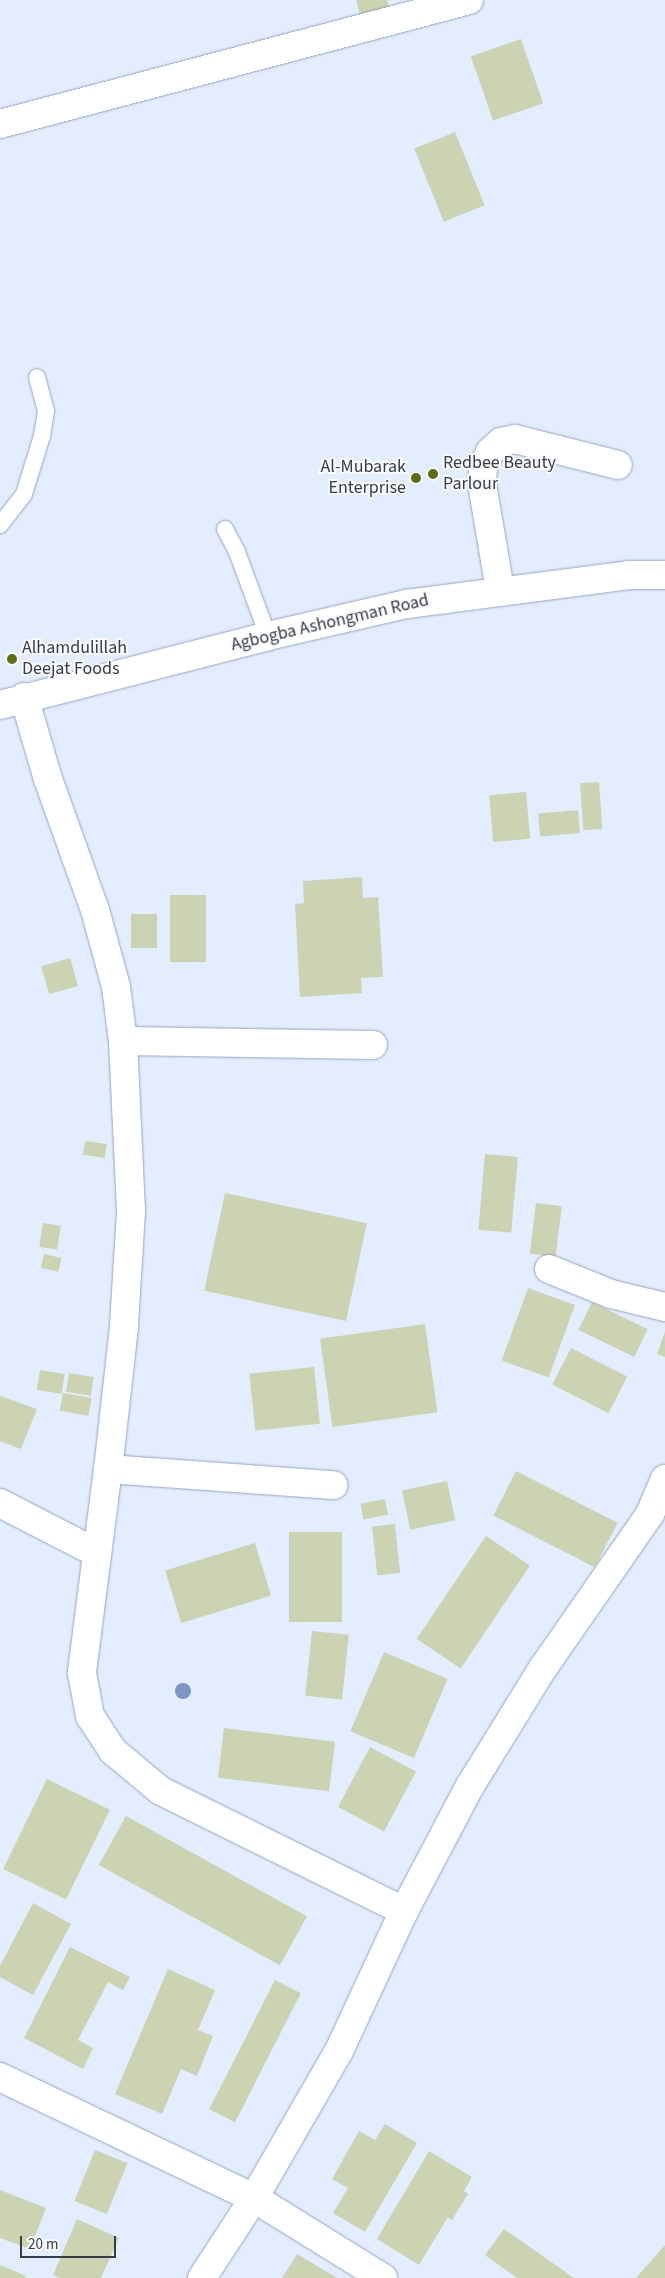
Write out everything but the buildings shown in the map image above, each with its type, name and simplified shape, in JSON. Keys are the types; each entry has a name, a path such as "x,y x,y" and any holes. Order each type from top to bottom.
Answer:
{"street":[{"path":"0,124 469,0"},
{"path":"500,590 482,484 483,467 490,452 501,442 515,439 536,442 618,465"},
{"name":"Agbogba Ashongman Road","path":"12,701 268,636 407,604 500,590 629,576 665,575"},
{"path":"12,701 48,779 95,910 116,987 124,1041 131,1211 124,1327 82,1673 90,1716 113,1751 161,1792 404,1911"},
{"path":"124,1041 373,1045"},
{"path":"549,1269 611,1294 665,1307"},
{"path":"108,1469 334,1485"},
{"path":"202,2278 254,2198 339,2051 404,1911 470,1786 543,1668 657,1518 665,1480"},
{"path":"0,1503 97,1553"},
{"path":"0,2077 254,2198 383,2278"}],"lane":[{"path":"0,525 24,494 42,436 46,411 37,377"},
{"path":"225,529 237,552 268,636"}],"place":[{"name":"Redbee Beauty Parlour","path":"433,474"},
{"name":"Al-Mubarak Enterprise","path":"416,478"},
{"name":"Alhamdulillah Deejat Foods","path":"12,659"}]}
